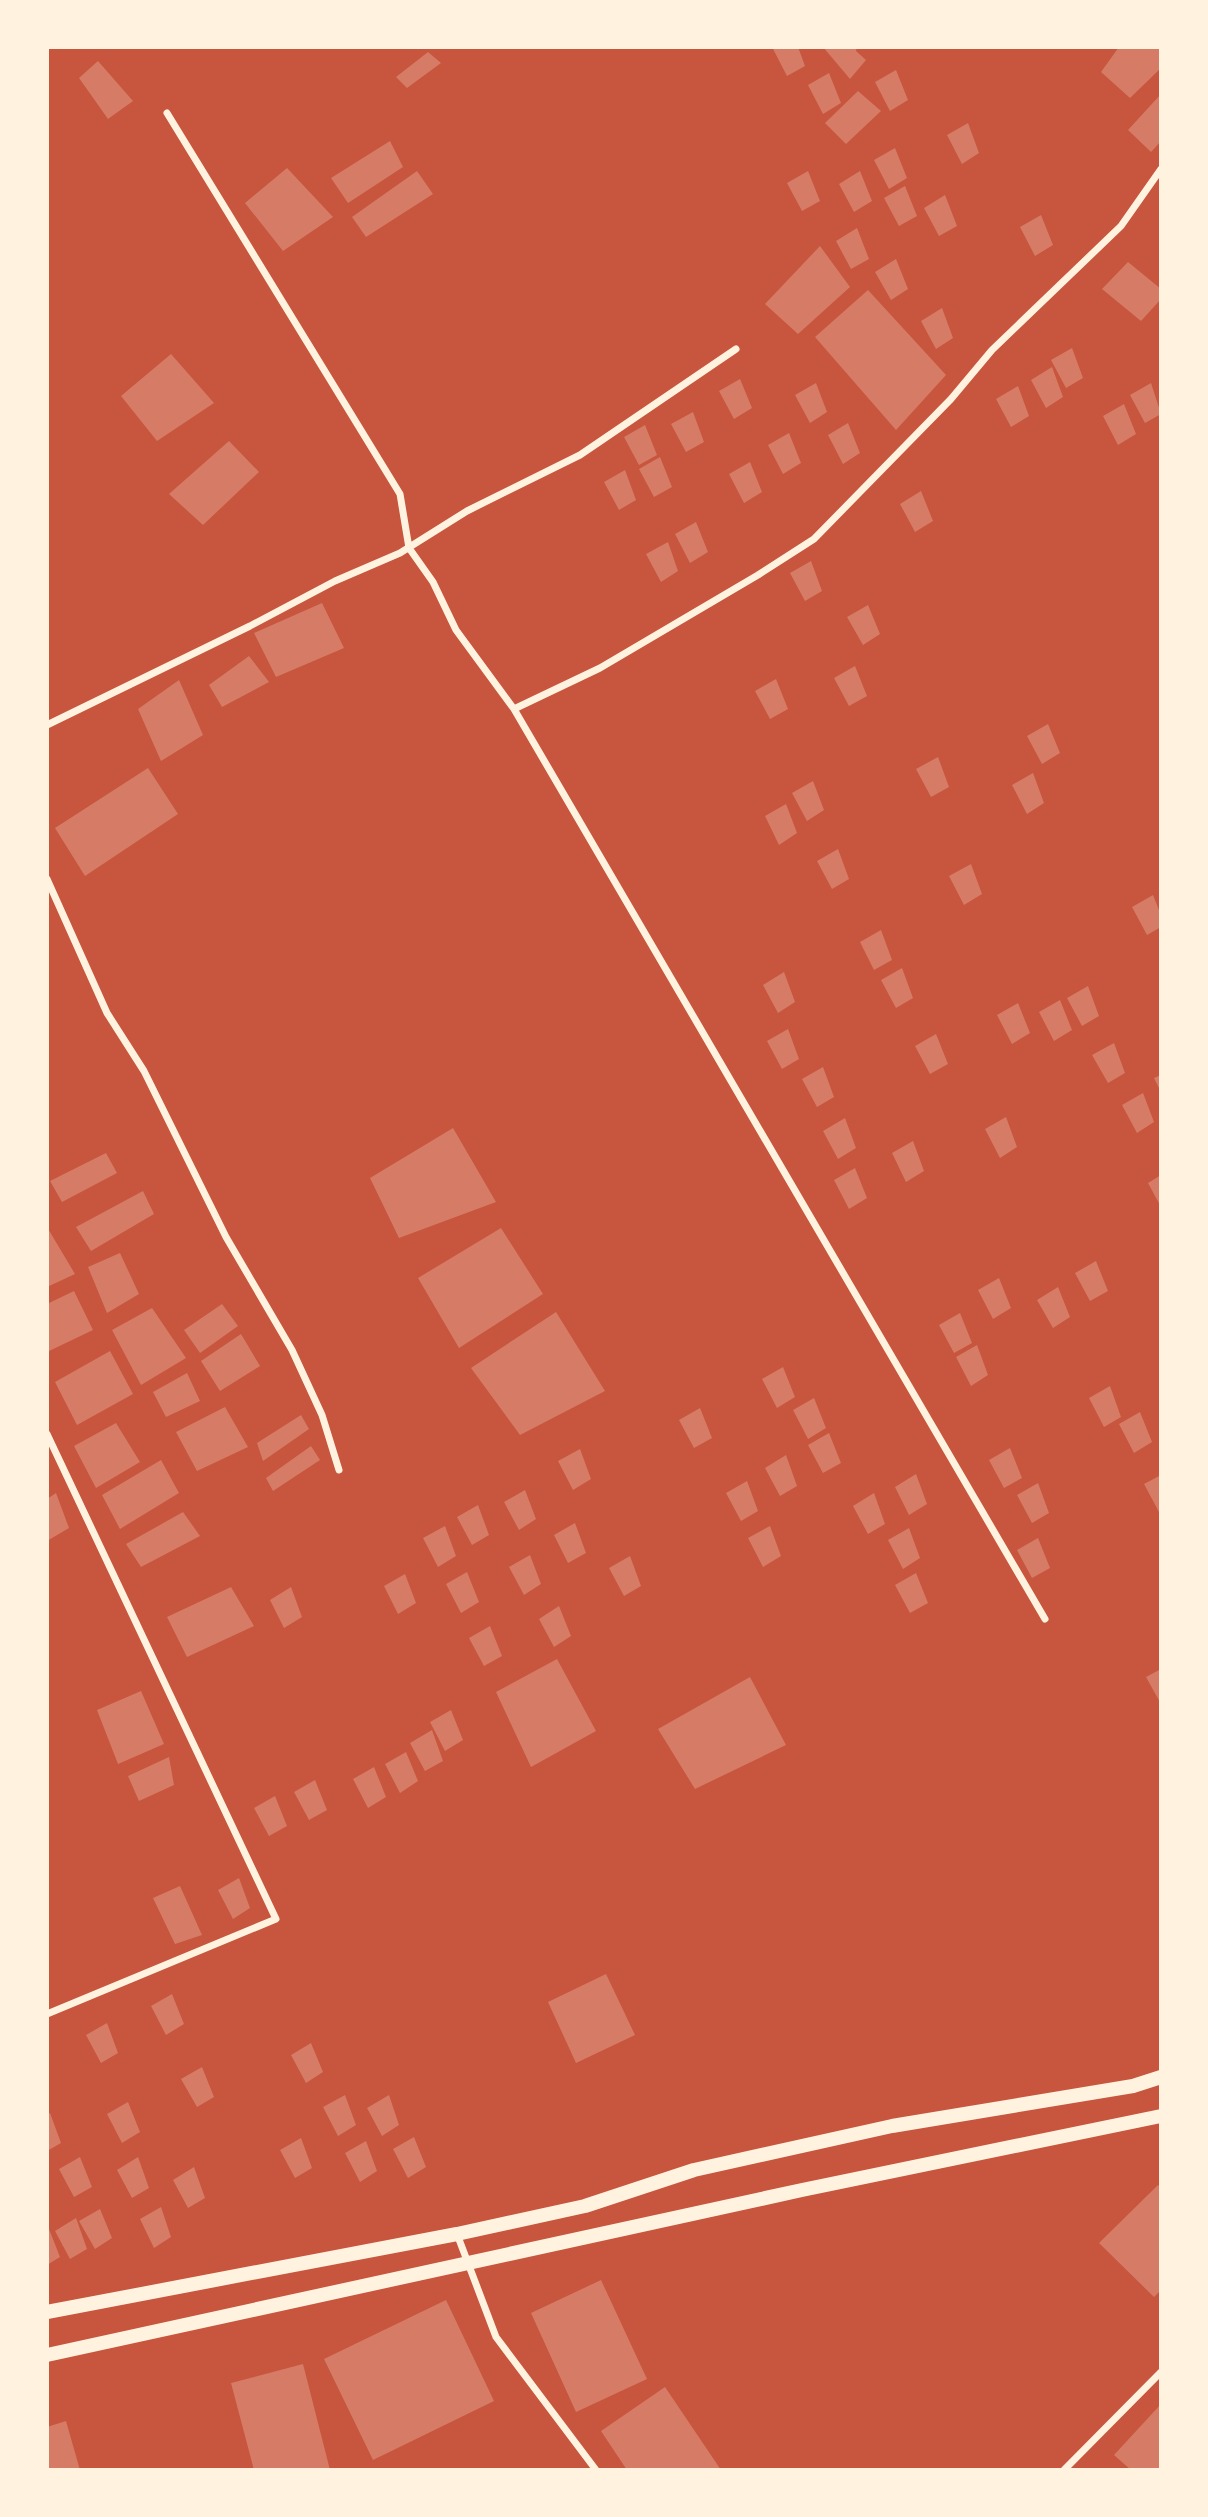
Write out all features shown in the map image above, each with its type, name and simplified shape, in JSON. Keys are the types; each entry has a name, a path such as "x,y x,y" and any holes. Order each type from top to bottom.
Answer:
{"main road":[{"path":"47,2312 457,2234 585,2206 720,2164 892,2126 1133,2086 1161,2077"},
{"path":"47,2355 802,2190 1161,2116"}],"street":[{"path":"167,113 400,494 409,548 433,582 456,630 514,709 1045,1619"},
{"path":"514,709 600,668 758,576 814,539 951,399 992,350 1121,226 1161,169"},
{"path":"47,725 250,626 335,581 409,548 467,512 580,455 736,349"},
{"path":"47,879 107,1013 144,1071 226,1237 292,1350 322,1415 339,1470"},
{"path":"47,1434 276,1919 47,2014"},
{"path":"457,2234 496,2337 596,2470"},
{"path":"1064,2470 1161,2372"}],"building":[{"path":"772,47 798,47 805,66 787,76"},
{"path":"823,47 857,47 856,51 866,60 850,79"},
{"path":"1119,47 1161,47 1161,68 1130,98 1101,72"},
{"path":"428,52 441,63 407,88 396,77"},
{"path":"98,61 133,101 108,119 79,78"},
{"path":"896,70 908,100 890,111 875,82"},
{"path":"829,73 841,103 823,114 808,85"},
{"path":"858,91 881,111 846,144 825,123"},
{"path":"1161,94 1161,141 1151,152 1128,130"},
{"path":"968,123 979,153 962,164 947,135"},
{"path":"390,141 403,167 348,203 331,178"},
{"path":"895,148 907,178 889,189 874,160"},
{"path":"287,168 333,217 283,251 245,203"},
{"path":"417,171 433,194 366,237 352,217"},
{"path":"808,171 820,201 802,211 787,183"},
{"path":"860,171 872,201 854,212 839,184"},
{"path":"905,186 917,216 899,226 884,198"},
{"path":"945,195 957,226 939,236 924,208"},
{"path":"1041,215 1053,245 1035,256 1020,227"},
{"path":"857,228 869,259 851,269 836,241"},
{"path":"820,246 850,287 798,334 765,304"},
{"path":"896,259 908,289 891,300 875,272"},
{"path":"1128,262 1161,289 1161,299 1141,321 1102,289"},
{"path":"868,290 946,375 896,430 815,337"},
{"path":"942,308 953,338 936,349 921,321"},
{"path":"1072,348 1083,378 1066,388 1051,360"},
{"path":"171,354 214,403 157,441 121,396"},
{"path":"1052,367 1063,397 1046,408 1031,380"},
{"path":"740,379 752,408 734,419 719,391"},
{"path":"816,383 827,412 810,423 795,395"},
{"path":"1151,383 1161,414 1145,423 1130,395"},
{"path":"1018,386 1029,416 1011,427 996,399"},
{"path":"1124,404 1136,434 1118,445 1103,416"},
{"path":"693,412 704,442 686,452 671,424"},
{"path":"848,423 860,453 843,464 828,435"},
{"path":"645,425 657,455 639,465 624,437"},
{"path":"789,433 801,463 783,474 768,445"},
{"path":"229,441 259,472 203,525 169,494"},
{"path":"660,457 672,487 654,497 639,469"},
{"path":"750,462 762,492 744,503 729,474"},
{"path":"625,470 636,500 619,510 604,482"},
{"path":"921,491 933,521 915,532 900,504"},
{"path":"696,522 708,552 690,563 675,534"},
{"path":"668,542 678,571 661,582 646,554"},
{"path":"811,561 822,591 805,601 790,573"},
{"path":"322,603 344,648 276,677 254,633"},
{"path":"868,605 880,634 863,645 847,617"},
{"path":"249,656 269,682 222,707 209,685"},
{"path":"855,666 867,696 849,706 834,678"},
{"path":"776,679 788,709 770,719 755,691"},
{"path":"179,680 203,735 161,761 138,709"},
{"path":"1048,724 1060,753 1042,764 1027,736"},
{"path":"938,757 949,787 931,797 916,769"},
{"path":"148,768 178,814 85,876 55,828"},
{"path":"1033,773 1044,803 1027,814 1012,785"},
{"path":"813,781 824,810 807,821 792,793"},
{"path":"786,804 797,833 779,845 765,816"},
{"path":"838,849 849,879 832,889 817,861"},
{"path":"971,864 982,894 964,905 949,876"},
{"path":"1153,895 1161,915 1161,927 1147,935 1132,907"},
{"path":"881,930 892,960 874,970 860,942"},
{"path":"902,968 913,998 896,1008 881,980"},
{"path":"784,972 795,1002 778,1013 763,985"},
{"path":"1088,986 1099,1016 1082,1026 1067,998"},
{"path":"1060,1000 1072,1030 1054,1041 1039,1012"},
{"path":"1018,1003 1030,1033 1012,1044 997,1015"},
{"path":"788,1029 799,1059 782,1069 767,1041"},
{"path":"936,1034 948,1064 930,1074 915,1046"},
{"path":"1114,1043 1125,1073 1108,1083 1092,1055"},
{"path":"823,1067 834,1097 817,1107 802,1079"},
{"path":"1161,1075 1161,1092 1154,1078"},
{"path":"1143,1093 1154,1122 1137,1133 1122,1105"},
{"path":"1006,1117 1017,1147 1000,1158 985,1129"},
{"path":"845,1118 856,1148 838,1159 823,1131"},
{"path":"453,1128 496,1202 399,1238 370,1178"},
{"path":"913,1141 924,1171 906,1182 892,1153"},
{"path":"106,1153 117,1173 62,1202 50,1181"},
{"path":"855,1168 867,1198 849,1209 834,1180"},
{"path":"1161,1175 1161,1207 1148,1183"},
{"path":"143,1191 154,1214 91,1251 76,1227"},
{"path":"47,1227 75,1274 47,1287"},
{"path":"501,1228 543,1294 459,1348 418,1278"},
{"path":"120,1253 139,1294 107,1313 88,1267"},
{"path":"1096,1261 1108,1291 1090,1301 1075,1273"},
{"path":"999,1278 1011,1308 993,1319 978,1290"},
{"path":"1058,1287 1070,1317 1053,1328 1037,1300"},
{"path":"74,1291 93,1330 47,1352 47,1304"},
{"path":"222,1304 238,1326 200,1353 184,1330"},
{"path":"152,1308 186,1358 141,1385 112,1330"},
{"path":"556,1312 605,1391 520,1435 471,1368"},
{"path":"960,1313 972,1343 954,1353 939,1325"},
{"path":"241,1334 260,1366 220,1391 201,1361"},
{"path":"977,1345 988,1375 971,1386 956,1357"},
{"path":"110,1351 133,1394 77,1425 55,1382"},
{"path":"783,1367 795,1397 777,1408 762,1379"},
{"path":"187,1373 200,1401 166,1417 153,1392"},
{"path":"1110,1386 1121,1417 1104,1427 1089,1398"},
{"path":"814,1398 826,1428 808,1439 793,1410"},
{"path":"225,1407 248,1447 197,1471 176,1432"},
{"path":"700,1408 712,1438 694,1448 679,1420"},
{"path":"1140,1412 1152,1442 1134,1453 1119,1424"},
{"path":"301,1415 309,1429 263,1461 257,1443"},
{"path":"116,1423 140,1462 96,1488 74,1446"},
{"path":"829,1433 841,1463 823,1473 808,1445"},
{"path":"311,1446 320,1460 273,1491 266,1478"},
{"path":"1010,1448 1022,1478 1004,1488 989,1460"},
{"path":"580,1449 591,1479 573,1490 558,1461"},
{"path":"786,1455 797,1486 780,1496 765,1468"},
{"path":"161,1460 179,1493 120,1529 102,1495"},
{"path":"916,1474 927,1504 909,1515 895,1487"},
{"path":"1161,1475 1161,1511 1159,1512 1144,1484"},
{"path":"747,1481 758,1511 741,1521 726,1493"},
{"path":"1038,1483 1049,1513 1032,1523 1017,1495"},
{"path":"525,1490 536,1519 519,1530 504,1502"},
{"path":"56,1493 69,1528 47,1541 47,1499"},
{"path":"874,1493 885,1524 868,1534 853,1506"},
{"path":"478,1505 489,1535 472,1545 457,1517"},
{"path":"183,1512 200,1536 141,1567 126,1544"},
{"path":"575,1523 586,1553 568,1563 554,1535"},
{"path":"445,1526 456,1556 438,1567 423,1538"},
{"path":"770,1526 781,1556 763,1567 748,1538"},
{"path":"909,1528 920,1558 903,1569 888,1540"},
{"path":"1038,1538 1050,1568 1032,1578 1017,1550"},
{"path":"530,1555 541,1584 524,1595 509,1567"},
{"path":"630,1556 641,1586 624,1596 609,1568"},
{"path":"467,1572 479,1602 461,1613 446,1584"},
{"path":"916,1573 928,1603 910,1613 895,1585"},
{"path":"405,1574 416,1603 398,1614 384,1586"},
{"path":"231,1587 254,1626 187,1657 167,1617"},
{"path":"291,1587 302,1617 284,1628 270,1600"},
{"path":"559,1606 571,1636 554,1647 539,1619"},
{"path":"490,1626 502,1656 484,1666 469,1638"},
{"path":"557,1659 596,1731 531,1767 496,1692"},
{"path":"1161,1669 1161,1704 1146,1677"},
{"path":"750,1677 786,1745 695,1789 658,1729"},
{"path":"141,1691 164,1744 118,1764 97,1710"},
{"path":"451,1710 463,1740 445,1751 430,1722"},
{"path":"432,1730 443,1761 425,1771 410,1743"},
{"path":"406,1752 418,1781 400,1793 385,1764"},
{"path":"169,1757 174,1785 139,1801 128,1776"},
{"path":"374,1767 386,1797 368,1808 353,1779"},
{"path":"315,1780 327,1810 309,1820 294,1792"},
{"path":"275,1796 287,1826 269,1836 254,1808"},
{"path":"239,1878 250,1908 233,1919 218,1890"},
{"path":"180,1886 202,1935 175,1944 153,1898"},
{"path":"606,1974 635,2035 576,2063 548,2002"},
{"path":"172,1994 184,2024 166,2035 151,2006"},
{"path":"107,2023 118,2053 101,2063 86,2035"},
{"path":"311,2043 323,2072 306,2083 291,2055"},
{"path":"202,2067 214,2097 197,2107 181,2079"},
{"path":"345,2095 356,2125 338,2136 323,2107"},
{"path":"389,2095 399,2125 382,2136 367,2108"},
{"path":"128,2102 140,2132 122,2143 107,2114"},
{"path":"50,2113 61,2143 47,2151 47,2115"},
{"path":"414,2137 426,2167 408,2178 393,2149"},
{"path":"301,2138 312,2168 295,2178 280,2150"},
{"path":"366,2141 377,2171 360,2182 345,2153"},
{"path":"80,2157 92,2187 74,2197 59,2169"},
{"path":"138,2157 149,2188 132,2198 117,2170"},
{"path":"194,2167 205,2198 188,2208 173,2180"},
{"path":"1158,2185 1161,2188 1161,2290 1154,2297 1099,2243"},
{"path":"161,2207 171,2237 154,2248 140,2219"},
{"path":"100,2209 112,2238 95,2249 79,2221"},
{"path":"76,2218 87,2249 70,2259 55,2231"},
{"path":"47,2224 60,2257 47,2265"},
{"path":"601,2280 647,2379 576,2412 531,2313"},
{"path":"446,2300 494,2401 373,2460 324,2359"},
{"path":"303,2364 330,2470 254,2470 231,2383"},
{"path":"665,2387 721,2470 627,2470 601,2431"},
{"path":"1161,2404 1161,2470 1131,2470 1114,2455"},
{"path":"66,2421 80,2470 47,2470 47,2427"}]}
